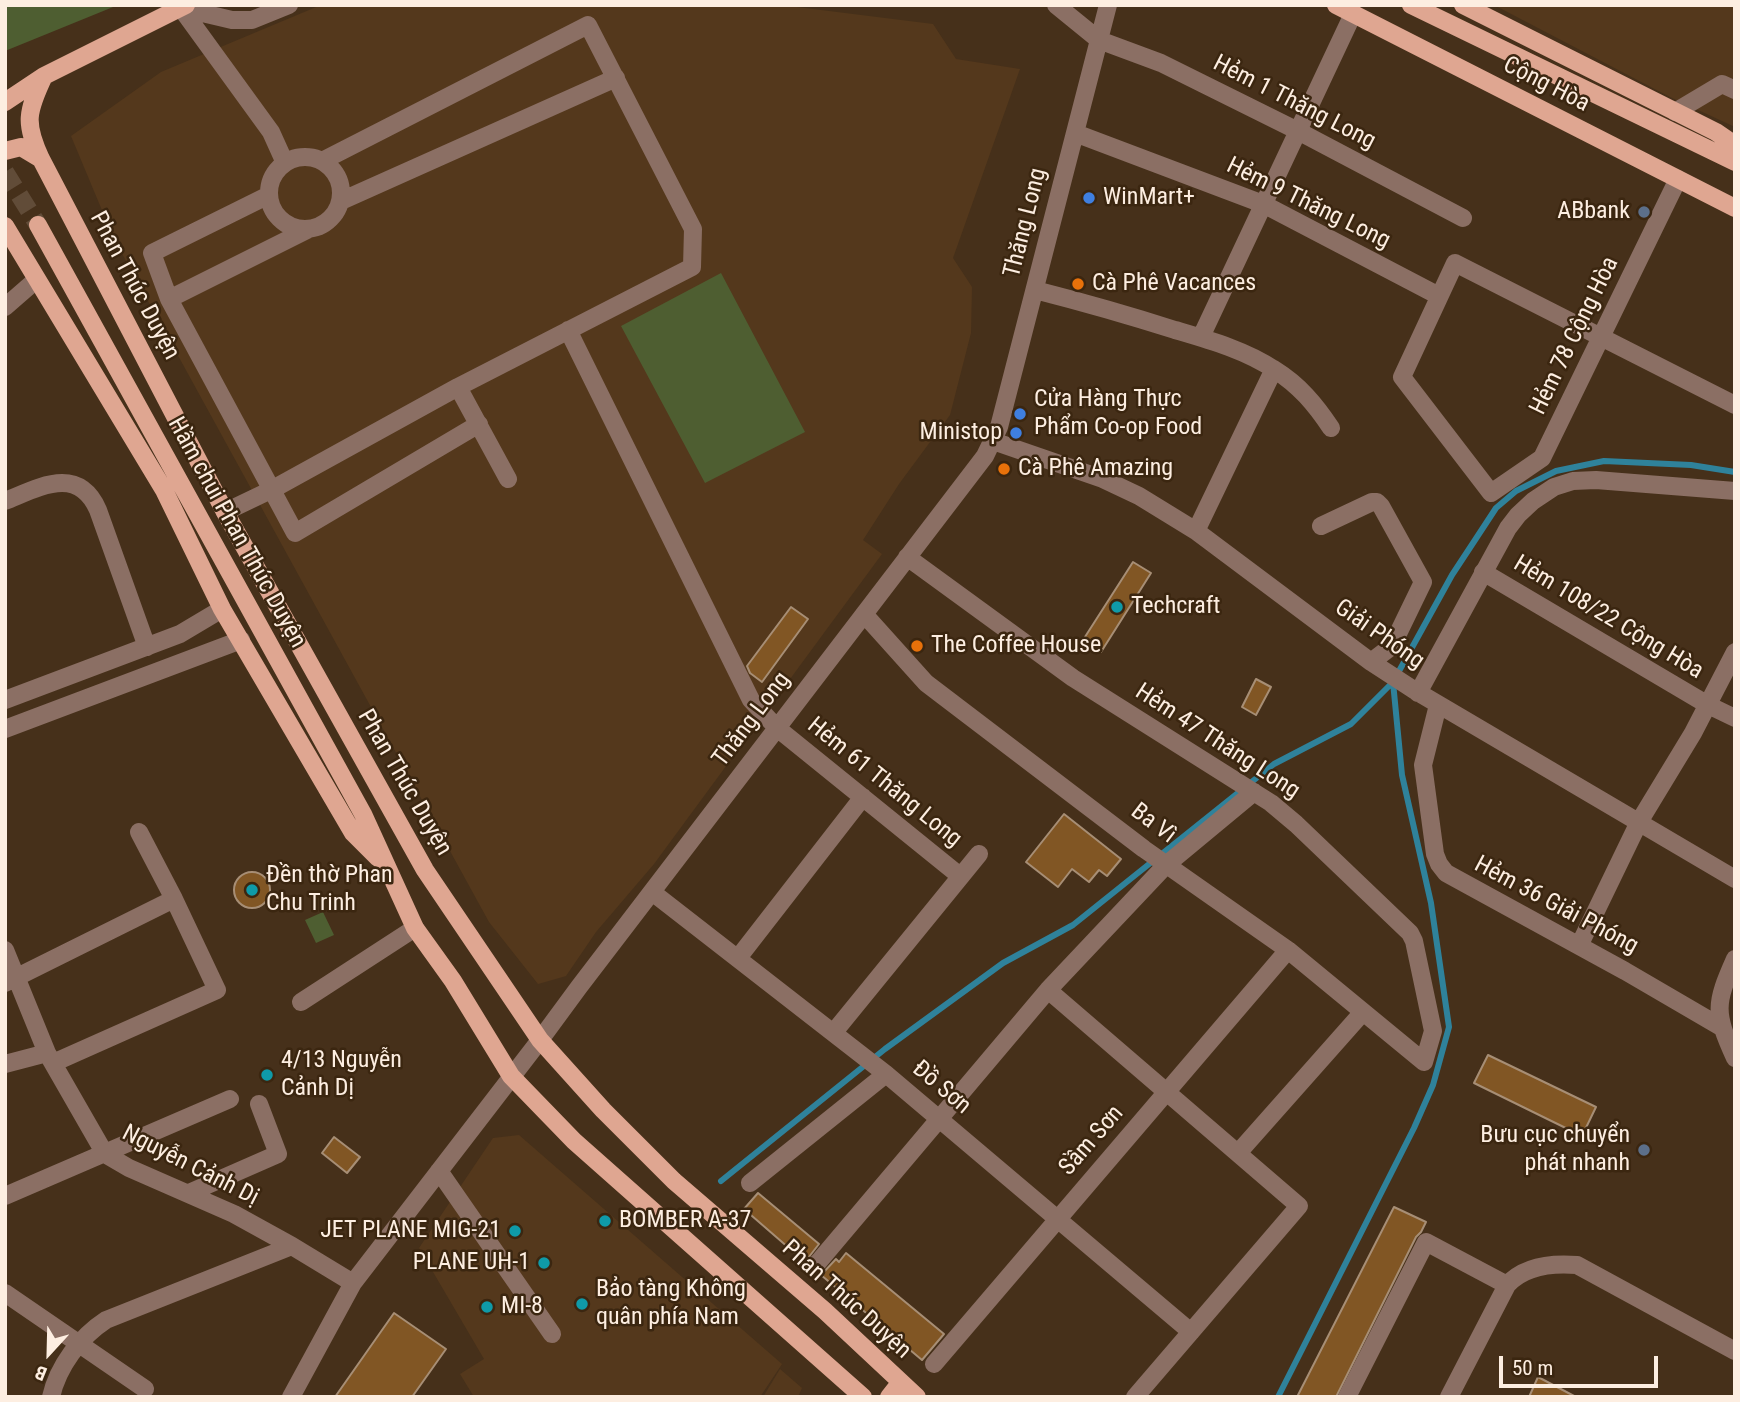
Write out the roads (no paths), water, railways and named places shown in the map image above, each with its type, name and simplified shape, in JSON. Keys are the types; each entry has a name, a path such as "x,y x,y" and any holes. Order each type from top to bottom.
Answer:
{"main road":[{"name":"Cộng Hòa","path":"1336,5 1735,208"},
{"path":"1411,5 1735,162"},
{"name":"Cộng Hòa","path":"1463,5 1716,132 1735,145"},
{"path":"5,102 36,81 183,6"},
{"path":"5,82 36,81"},
{"name":"Phan Thúc Duyện","path":"36,81 29,125 31,137 41,159 225,512 425,870 540,1040 603,1110 674,1181 825,1311 895,1390 917,1397"},
{"path":"5,152 21,147 41,159"},
{"name":"Hầm chui Phan Thúc Duyện","path":"38,225 178,482 303,703 363,814 388,868"},
{"path":"5,226 164,490 222,609 353,833 388,868 415,928 453,981 511,1076 573,1141 863,1397"}],"street":[{"path":"183,6 232,20 252,20 289,5"},
{"name":"Hẻm 1 Thăng Long","path":"1056,5 1099,40 1161,63 1463,218"},
{"name":"Thăng Long","path":"291,1397 353,1283 993,441 999,427 1108,5"},
{"path":"183,6 271,132 285,163"},
{"path":"1201,337 1353,14"},
{"path":"225,512 273,489 458,387 692,267 693,229 588,25 322,161"},
{"path":"341,201 616,78"},
{"path":"1675,111 1722,84 1735,90"},
{"name":"Hẻm 9 Thăng Long","path":"1075,133 1263,204 1439,296"},
{"path":"169,299 329,221 337,212 341,201 342,189 338,178 322,161 303,157 285,163 276,171 270,183 269,195 271,206 285,224 307,230"},
{"name":"Hẻm 78 Cộng Hòa","path":"1439,296 1402,377 1491,493 1542,458 1678,179"},
{"path":"269,195 152,253 169,299 295,533 479,424"},
{"path":"1439,296 1455,262 1601,339 1735,405"},
{"path":"5,307 36,280"},
{"path":"1035,290 1201,337 1274,369 1303,391 1331,428"},
{"name":"Hẻm 61 Thăng Long","path":"568,330 751,700 777,728 960,876"},
{"path":"1196,531 1274,369"},
{"path":"458,387 508,479"},
{"name":"Giải Phóng","path":"993,441 1122,486 1196,531 1371,662 1416,692 1735,878"},
{"path":"1416,692 1508,528 1533,501 1554,487 1573,481 1596,480 1735,491"},
{"path":"5,501 61,481 76,486 89,495 98,510 147,647"},
{"path":"1321,526 1377,502 1423,582 1392,646 1371,662"},
{"name":"Hẻm 47 Thăng Long","path":"907,557 1073,678 1249,789 1296,824 1410,933 1433,1031 1424,1062"},
{"name":"Hẻm 108/22 Cộng Hòa","path":"1483,572 1708,705 1735,718"},
{"path":"5,700 180,634 222,609"},
{"name":"Ba Vì","path":"864,614 926,683 1144,849 1287,950 1424,1062"},
{"path":"5,729 240,640"},
{"path":"1579,946 1639,822 1708,705 1735,652"},
{"name":"Hẻm 36 Giải Phóng","path":"1438,705 1423,765 1435,854 1439,864 1455,880 1579,946 1721,1027"},
{"path":"815,1266 1048,990 1166,865 1249,789"},
{"path":"738,958 863,797"},
{"path":"5,1064 50,1058 217,990 139,832"},
{"path":"834,1032 978,854"},
{"name":"Đồ Sơn","path":"652,892 862,1054 1191,1332"},
{"path":"11,981 174,900"},
{"path":"301,1002 415,928"},
{"name":"Nguyễn Cảnh Dị","path":"5,950 11,981 50,1058 105,1154 292,1246 353,1283"},
{"name":"Sầm Sơn","path":"934,1364 1287,950"},
{"path":"1735,959 1721,989 1719,1001 1721,1027 1735,1058"},
{"path":"1048,990 1299,1206 1135,1397"},
{"path":"1238,1153 1363,1012"},
{"path":"750,1184 886,1074"},
{"path":"5,1196 230,1099"},
{"path":"189,1193 278,1154 259,1104"},
{"path":"439,1171 552,1334"},
{"path":"1347,1397 1426,1242 1507,1285"},
{"path":"51,1397 60,1373 78,1344 106,1320 292,1246"},
{"path":"1449,1397 1507,1285 1515,1276 1528,1270 1561,1264 1577,1265 1735,1351"},
{"path":"5,1293 145,1389"}],"waterway":[{"path":"721,1181 885,1049 1003,963 1073,925 1274,764 1351,724 1393,682 1452,575 1496,508 1516,491 1556,471 1604,461 1691,465 1735,472"},
{"path":"1278,1397 1414,1128 1433,1085 1449,1027 1431,903 1402,775 1393,682"}],"tunnel":[{"path":"5,172 38,225"}],"place":[{"name":"WinMart+","path":"1089,198"},
{"name":"ABbank","path":"1644,212"},
{"name":"Cà Phê Vacances","path":"1078,284"},
{"name":"Cửa Hàng Thực Phẩm Co-op Food","path":"1020,414"},
{"name":"Ministop","path":"1016,433"},
{"name":"Cà Phê Amazing","path":"1004,469"},
{"name":"Techcraft","path":"1117,607"},
{"name":"The Coffee House","path":"917,646"},
{"name":"Đền thờ Phan Chu Trinh","path":"252,890"},
{"name":"4/13 Nguyễn Cảnh Dị","path":"267,1075"},
{"name":"Bưu cục chuyển phát nhanh","path":"1644,1150"},
{"name":"BOMBER A-37","path":"605,1221"},
{"name":"JET PLANE MIG-21","path":"515,1231"},
{"name":"PLANE UH-1","path":"544,1263"},
{"name":"Bảo tàng Không quân phía Nam","path":"582,1304"},
{"name":"MI-8","path":"487,1307"}]}
